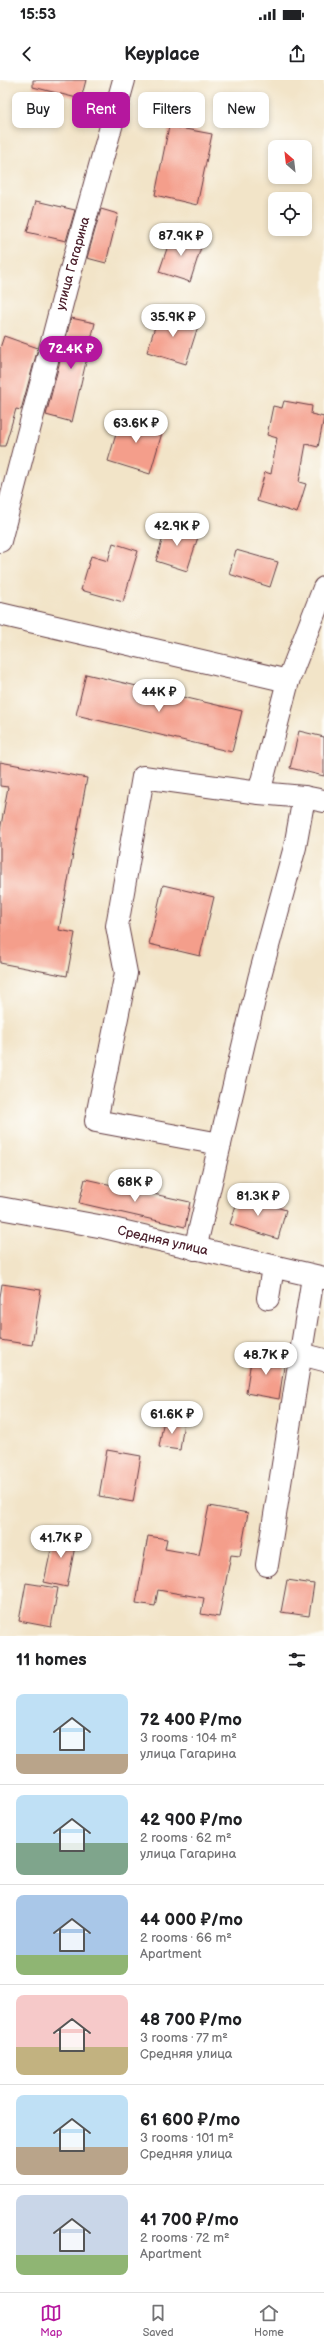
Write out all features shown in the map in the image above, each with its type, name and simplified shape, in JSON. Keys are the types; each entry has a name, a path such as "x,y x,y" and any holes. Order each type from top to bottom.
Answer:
{"street":[{"name":"улица Гагарина","path":"0,541 66,288 124,80"},
{"path":"259,793 288,681 324,588"},
{"path":"0,614 288,681"},
{"path":"196,1249 259,979 295,847 314,799 143,777 117,926 126,973 96,1121 220,1144"},
{"name":"Средняя улица","path":"0,1208 104,1228 318,1277"},
{"path":"268,1298 273,1267"},
{"path":"267,1565 301,1354 318,1277"},
{"path":"301,1354 324,1360"}],"building":[{"path":"33,80 86,80 83,92 72,92 72,97 64,95 64,92 53,92 33,87"},
{"path":"169,128 180,128 212,134 197,205 155,195"},
{"path":"36,201 75,210 66,241 27,232"},
{"path":"101,209 118,214 106,263 87,258"},
{"path":"173,231 203,241 190,282 159,272"},
{"path":"160,311 199,323 186,364 147,352"},
{"path":"71,318 95,323 72,422 46,415"},
{"path":"4,336 38,348 21,410 16,409 5,446 0,446 0,348"},
{"path":"284,401 312,406 311,414 324,417 318,447 306,444 299,482 306,484 297,513 257,501 265,472 271,474 277,438 267,435 273,406 282,408"},
{"path":"122,414 164,426 150,474 108,461"},
{"path":"167,524 199,534 187,571 156,561"},
{"path":"113,543 138,551 123,602 81,590 91,556 108,561"},
{"path":"236,550 278,562 270,587 229,574"},
{"path":"86,674 242,711 232,752 76,715"},
{"path":"299,731 324,737 324,776 290,768"},
{"path":"0,762 87,778 59,930 75,933 67,976 0,963 0,831 8,787 0,786"},
{"path":"163,885 214,897 200,956 149,944"},
{"path":"85,1179 190,1202 185,1227 79,1203"},
{"path":"239,1196 286,1210 278,1239 230,1224"},
{"path":"2,1284 41,1290 32,1345 0,1340 0,1297"},
{"path":"252,1354 285,1360 279,1399 246,1393"},
{"path":"164,1419 184,1422 180,1450 159,1447"},
{"path":"107,1450 141,1456 133,1502 99,1496"},
{"path":"209,1506 248,1513 240,1556 231,1555 219,1617 201,1614 204,1598 158,1590 155,1606 136,1603 148,1536 167,1539 165,1549 199,1555"},
{"path":"55,1531 77,1536 67,1587 44,1582"},
{"path":"287,1580 314,1584 309,1616 281,1612"},
{"path":"26,1583 58,1588 51,1627 19,1621"}]}
